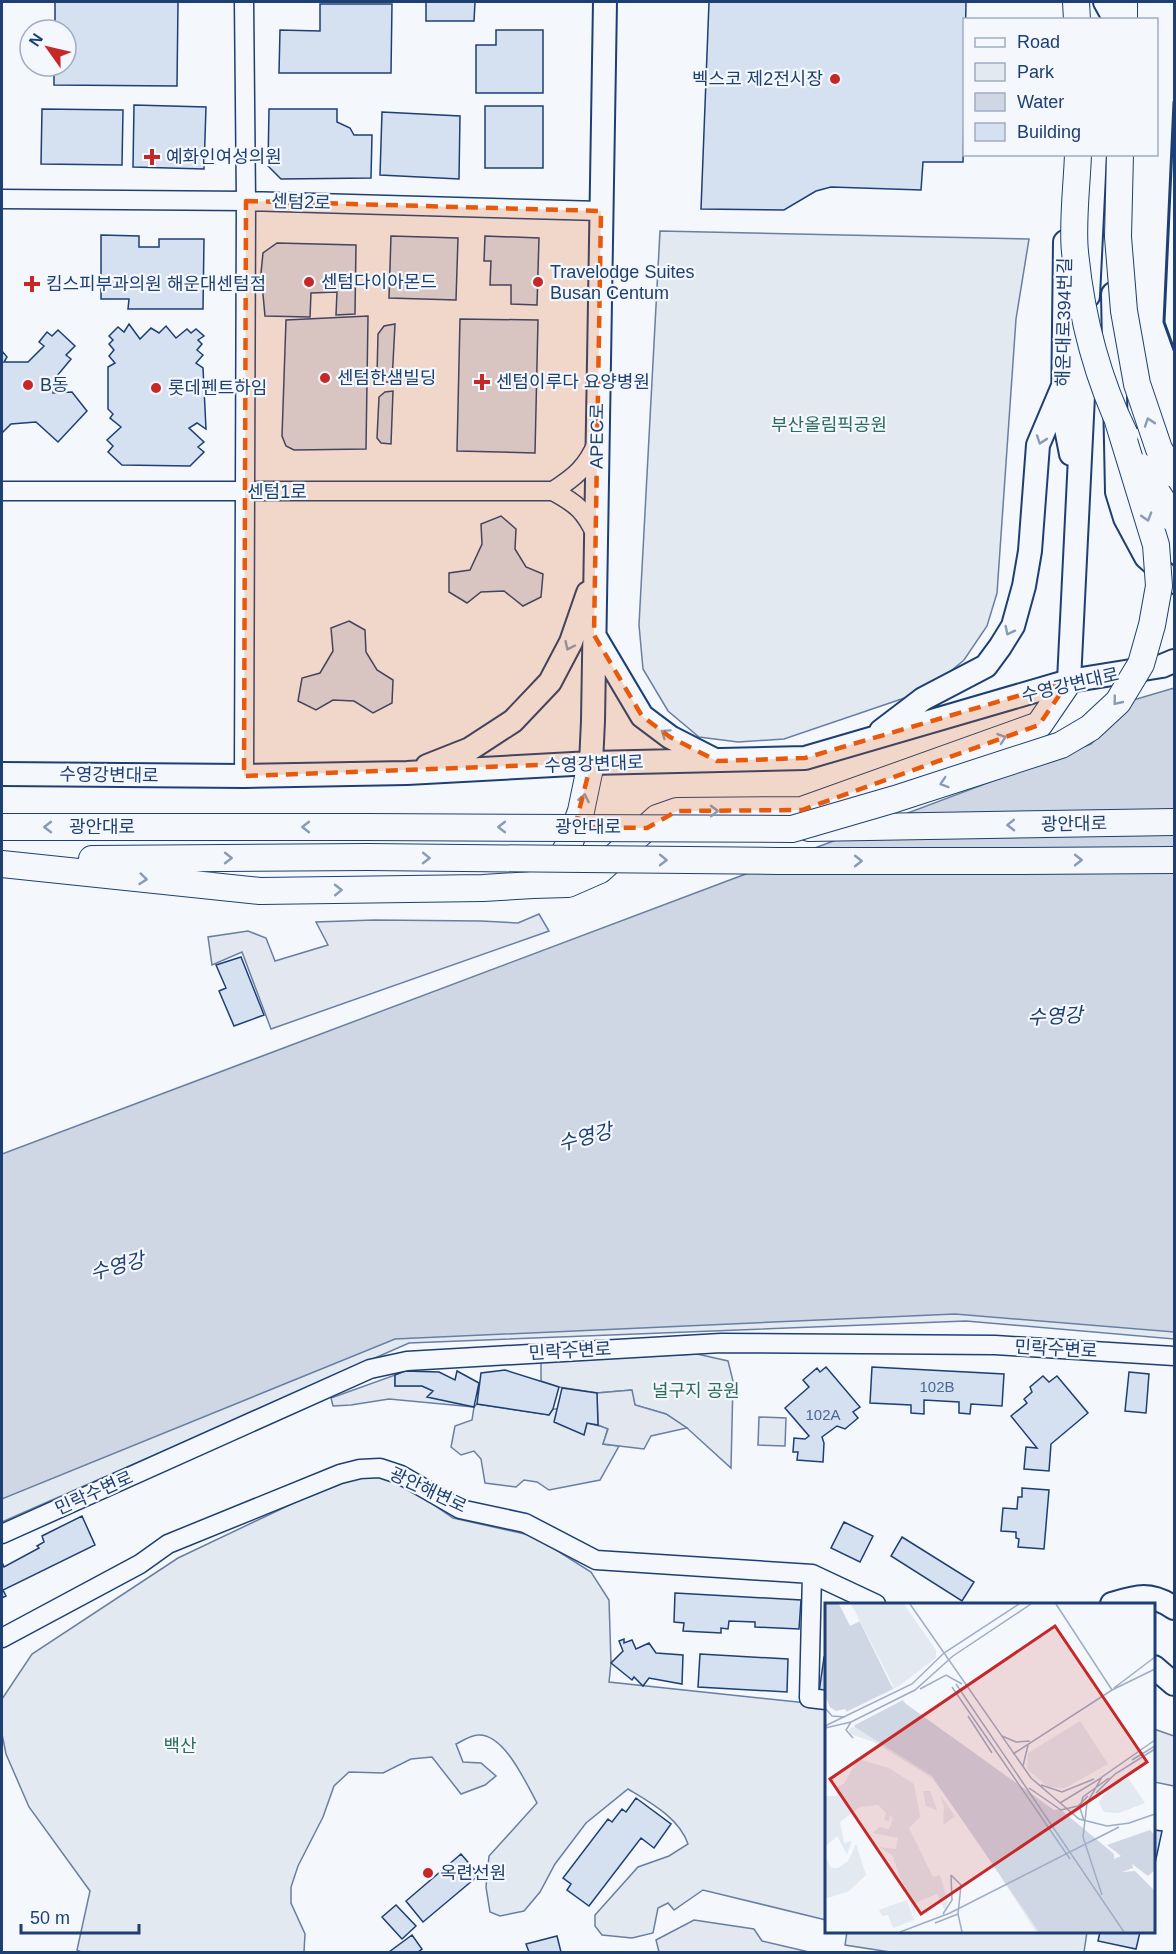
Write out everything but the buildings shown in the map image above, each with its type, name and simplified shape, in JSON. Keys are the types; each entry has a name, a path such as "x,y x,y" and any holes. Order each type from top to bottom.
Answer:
{"highway":[{"path":"1076,2 1077,18"},
{"path":"1083,18 1084,2"},
{"path":"1124,2 1124,18"},
{"path":"792,829 1061,746 1090,728 1118,702 1141,664 1152,626 1159,586 1156,545 1087,326 1075,250 1078,156"},
{"path":"1119,162 1118,237 1124,311 1137,384 1159,449 1174,474"},
{"path":"1118,421 1142,469 1174,519"},
{"path":"2,862 260,891 483,888 568,884 600,870 657,818 677,811 802,810 1039,725 1069,681"},
{"path":"533,885 554,868 569,845 581,811 591,763"},
{"name":"광안대로","path":"2,827 792,829 1174,822"},
{"name":"광안대로","path":"2,862 368,857 778,861 1174,860"}],"main road":[{"name":"APEC로","path":"591,763 605,2"},
{"path":"1064,2 1065,18"},
{"path":"1102,18 1104,2"},
{"path":"1104,2 1113,18"},
{"path":"1132,18 1133,2"},
{"name":"해운대로394번길","path":"1066,156 1063,413 1078,488"},
{"name":"해운대로394번길","path":"1069,681 1095,156"},
{"name":"해운대로394번길","path":"1078,488 1112,251 1119,162"},
{"name":"해운대로394번길","path":"1091,228 1119,162"},
{"path":"1112,251 1115,444 1118,492 1125,518 1146,557 1174,582"},
{"path":"870,739 923,699 986,666 1013,626 1024,586 1030,551 1038,445 1063,386"},
{"path":"407,774 470,749 513,722 550,682 571,642 595,571"},
{"path":"594,635 642,716 670,737 717,761"},
{"name":"수영강변대로","path":"2,774 244,776 407,774 591,763 806,758 1069,681 1162,666 1174,661"},
{"path":"2,782 34,774"},
{"path":"1120,1603 1148,1596 1159,1599 1174,1608"},
{"path":"1155,1669 1174,1684"}],"street":[{"path":"244,2 246,201 244,776"},
{"name":"센텀2로","path":"2,199 246,201 601,211"},
{"path":"596,535 587,515 571,501 553,491 572,479 590,461 597,443"},
{"name":"센텀1로","path":"2,491 553,491"},
{"name":"민락수변로","path":"2,1534 370,1369 407,1360 729,1343 995,1345 1174,1356"},
{"name":"광안해변로","path":"2,1638 140,1564 168,1544 340,1474 360,1469 380,1468 401,1476 460,1509 525,1523 596,1560 812,1574 872,1603"},
{"path":"812,1574 809,1698 825,1700"}],"highlighted area":[{"path":"246,201 601,211 594,635 642,716 670,737 717,761 805,758 1069,681 1039,725 802,810 677,811 647,828 575,827 591,763 244,776"}],"green space":[{"name":"부산올림픽공원","path":"660,231 1029,239 1016,319 997,593 987,626 964,660 928,690 784,739 738,742 699,737 668,711 643,669 639,625"},
{"path":"1174,1308 1174,1339 966,1321 409,1343 2,1522 2,1481 391,1319"},
{"name":"널구지 공원","path":"697,1354 728,1361 733,1381 731,1468 687,1428 666,1414 635,1405 631,1390 597,1393 559,1387 541,1381 541,1361"},
{"path":"477,1404 549,1415 553,1409 557,1409 584,1434 587,1423 608,1428 603,1444 619,1446 600,1480 549,1490 537,1482 524,1480 516,1487 485,1483 481,1459 474,1451 461,1455 451,1447 455,1426 472,1420 474,1407"},
{"path":"759,1417 786,1418 785,1446 758,1445"},
{"name":"백산","path":"368,1473 411,1489 453,1518 534,1536 591,1572 609,1600 611,1663 609,1682 825,1705 825,1920 703,1890 674,1910 668,1903 658,1908 653,1933 632,1938 602,1935 595,1926 595,1915 638,1867 669,1856 688,1844 678,1826 671,1819 628,1789 586,1823 555,1864 540,1892 524,1911 500,1916 490,1912 486,1887 489,1856 537,1803 505,1750 488,1737 478,1735 456,1744 463,1762 481,1763 496,1776 485,1785 461,1794 432,1757 411,1759 383,1773 349,1772 334,1786 323,1817 298,1866 291,1887 291,1903 305,1934 304,1952 81,1952 77,1950 90,1891 29,1807 6,1754 2,1734 2,1699 32,1654 178,1558 319,1491"},
{"path":"1155,1729 1174,1736 1174,1786 1155,1782"},
{"path":"847,1933 1087,1933 1084,1952 890,1952 845,1945"}],"shaded area":[{"path":"539,914 549,931 271,1029 242,952 212,965 208,937 248,931 266,938 275,961 328,945 316,922 374,920 518,923"},
{"path":"395,1375 395,1386 422,1386 474,1407 389,1399 333,1406 331,1398"},
{"path":"632,1390 635,1405 666,1414 687,1428 651,1436 644,1449 603,1444 608,1429 598,1425 597,1393"},
{"path":"694,1920 754,1929 762,1941 809,1952 659,1952 656,1940"}],"water":[{"name":"수영강","path":"1174,688 1174,1332 955,1314 395,1339 2,1499 2,1154 1091,744 1108,726 1106,708"}],"wall":[{"path":"1174,102 1164,322 1174,350"}],"place":[{"name":"벡스코 제2전시장","path":"835,79"},
{"name":"예화인여성의원","path":"152,157"},
{"name":"센텀다이아몬드","path":"309,282"},
{"name":"Travelodge Suites Busan Centum","path":"538,282"},
{"name":"킴스피부과의원 해운대센텀점","path":"32,284"},
{"name":"센텀한샘빌딩","path":"325,378"},
{"name":"센텀이루다 요양병원","path":"482,382"},
{"name":"B동","path":"28,385"},
{"name":"롯데펜트하임","path":"156,388"},
{"name":"옥련선원","path":"428,1873"}]}
